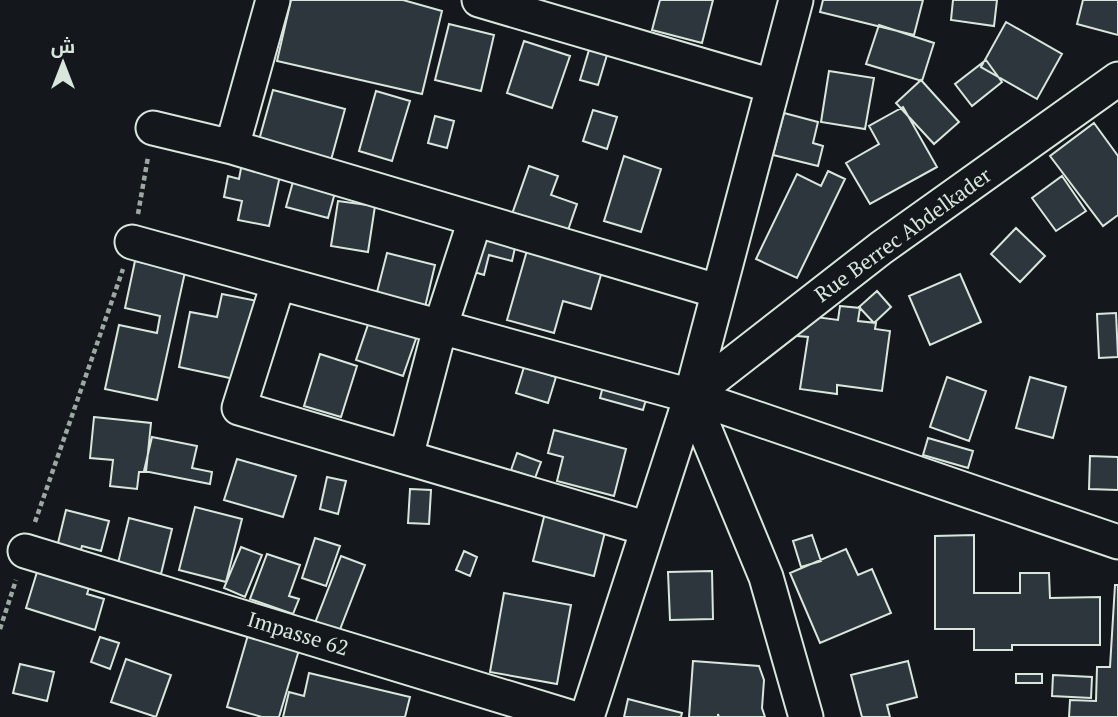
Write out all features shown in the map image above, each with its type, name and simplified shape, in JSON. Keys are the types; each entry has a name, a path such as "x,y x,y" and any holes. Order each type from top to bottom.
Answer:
{"street":[{"path":"232,147 273,0"},
{"path":"479,0 772,86"},
{"path":"587,717 645,528 691,396 796,0"},
{"name":"Rue Berrec Abdelkader","path":"691,396 881,248 1118,79"},
{"path":"153,128 232,147 717,290"},
{"path":"406,457 440,328 475,220"},
{"path":"132,242 691,396 1118,542"},
{"path":"278,284 239,408 645,528"},
{"path":"691,396 766,576 806,717"},
{"name":"Impasse 62","path":"25,551 570,717"}],"path":[{"path":"0,629 132,242 153,128"}],"building":[{"path":"291,0 403,0 442,11 422,94 277,61"},
{"path":"660,0 713,0 702,43 652,30"},
{"path":"823,0 923,0 914,35 820,12"},
{"path":"953,0 997,0 994,26 951,20"},
{"path":"1083,0 1118,0 1118,35 1077,24"},
{"path":"1006,22 1062,54 1037,99 981,67"},
{"path":"449,24 494,35 481,91 435,80"},
{"path":"879,25 934,43 922,81 866,64"},
{"path":"524,41 570,56 552,108 507,93"},
{"path":"589,50 607,55 598,85 580,80"},
{"path":"986,60 1002,82 972,106 955,84"},
{"path":"829,71 874,78 865,129 821,122"},
{"path":"921,80 959,122 934,144 896,103"},
{"path":"273,90 345,109 331,160 259,140"},
{"path":"376,91 410,101 392,161 359,151"},
{"path":"903,107 937,167 870,204 846,163 879,144 869,126"},
{"path":"593,110 617,117 607,149 583,141"},
{"path":"784,113 818,122 813,143 823,146 818,166 773,155"},
{"path":"435,116 454,121 447,148 428,143"},
{"path":"1094,123 1118,156 1118,215 1103,226 1050,156"},
{"path":"624,156 661,169 641,232 604,221"},
{"path":"242,163 281,171 269,226 238,220 242,201 224,197 228,176 239,179"},
{"path":"529,166 558,176 551,195 577,204 566,236 511,217"},
{"path":"828,171 845,179 797,278 756,259 797,174 821,186"},
{"path":"1062,176 1086,211 1056,231 1032,198"},
{"path":"294,178 336,189 328,218 286,207"},
{"path":"338,201 375,206 368,252 331,246"},
{"path":"1016,228 1045,256 1020,282 991,254"},
{"path":"480,231 517,239 512,261 489,255 484,275 471,271"},
{"path":"528,247 603,268 591,309 563,301 554,333 507,320"},
{"path":"387,253 435,265 425,307 376,296"},
{"path":"135,261 185,272 157,400 105,389 119,325 157,333 160,316 125,308"},
{"path":"960,274 981,322 930,345 909,296"},
{"path":"877,291 891,307 874,323 859,307"},
{"path":"222,294 257,301 239,380 179,367 190,312 217,317"},
{"path":"840,306 860,308 858,321 876,323 875,329 890,331 882,391 837,385 837,394 800,389 808,337 798,336 801,315 838,320"},
{"path":"373,310 420,327 403,376 356,360"},
{"path":"1116,313 1118,357 1099,358 1097,314"},
{"path":"320,354 357,366 341,417 304,406"},
{"path":"524,367 556,377 548,403 516,393"},
{"path":"947,377 986,391 969,441 930,427"},
{"path":"1030,377 1066,387 1053,438 1016,428"},
{"path":"605,378 649,389 643,410 600,398"},
{"path":"94,417 151,423 146,472 139,472 137,489 110,486 113,460 90,458"},
{"path":"554,430 626,449 614,496 557,481 563,457 548,453"},
{"path":"152,437 197,446 192,468 212,472 210,484 144,471"},
{"path":"928,438 973,451 968,468 923,455"},
{"path":"517,453 541,462 535,478 511,470"},
{"path":"1090,456 1118,457 1118,490 1089,489"},
{"path":"237,459 296,476 283,517 224,500"},
{"path":"327,477 346,481 338,514 320,509"},
{"path":"410,489 431,490 429,524 408,523"},
{"path":"547,505 608,520 594,576 533,561"},
{"path":"195,507 242,519 226,582 179,570"},
{"path":"66,510 109,521 101,551 82,546 80,553 57,547"},
{"path":"129,518 172,529 161,574 118,563"},
{"path":"812,535 821,561 801,567 793,541"},
{"path":"974,535 974,593 1020,593 1020,573 1049,573 1050,598 1100,597 1100,645 1012,645 1012,650 974,650 974,629 935,629 935,536"},
{"path":"315,538 340,546 326,586 302,578"},
{"path":"241,547 262,555 245,597 224,588"},
{"path":"846,549 858,575 872,569 891,613 820,643 790,573"},
{"path":"464,551 477,557 470,576 456,570"},
{"path":"267,554 300,565 289,596 299,599 293,614 250,599"},
{"path":"341,556 365,565 339,632 315,623"},
{"path":"712,571 713,619 670,620 668,572"},
{"path":"37,572 89,588 87,594 104,599 95,630 26,608"},
{"path":"1115,585 1118,585 1118,717 1069,717 1070,700 1096,701 1097,667 1110,667"},
{"path":"504,593 571,605 557,684 490,672"},
{"path":"248,635 299,650 279,717 262,717 227,707"},
{"path":"100,637 119,643 110,669 91,662"},
{"path":"126,659 171,675 156,717 111,702"},
{"path":"693,661 759,666 764,680 762,708 765,717 719,717 718,714 718,717 689,717"},
{"path":"908,661 917,697 887,705 890,717 862,717 851,675"},
{"path":"20,664 54,672 47,701 13,693"},
{"path":"309,673 410,697 405,717 283,717 289,692 304,696"},
{"path":"1016,674 1042,674 1042,683 1016,683"},
{"path":"1053,675 1092,677 1091,698 1052,696"},
{"path":"628,699 682,713 681,717 624,717"}]}
